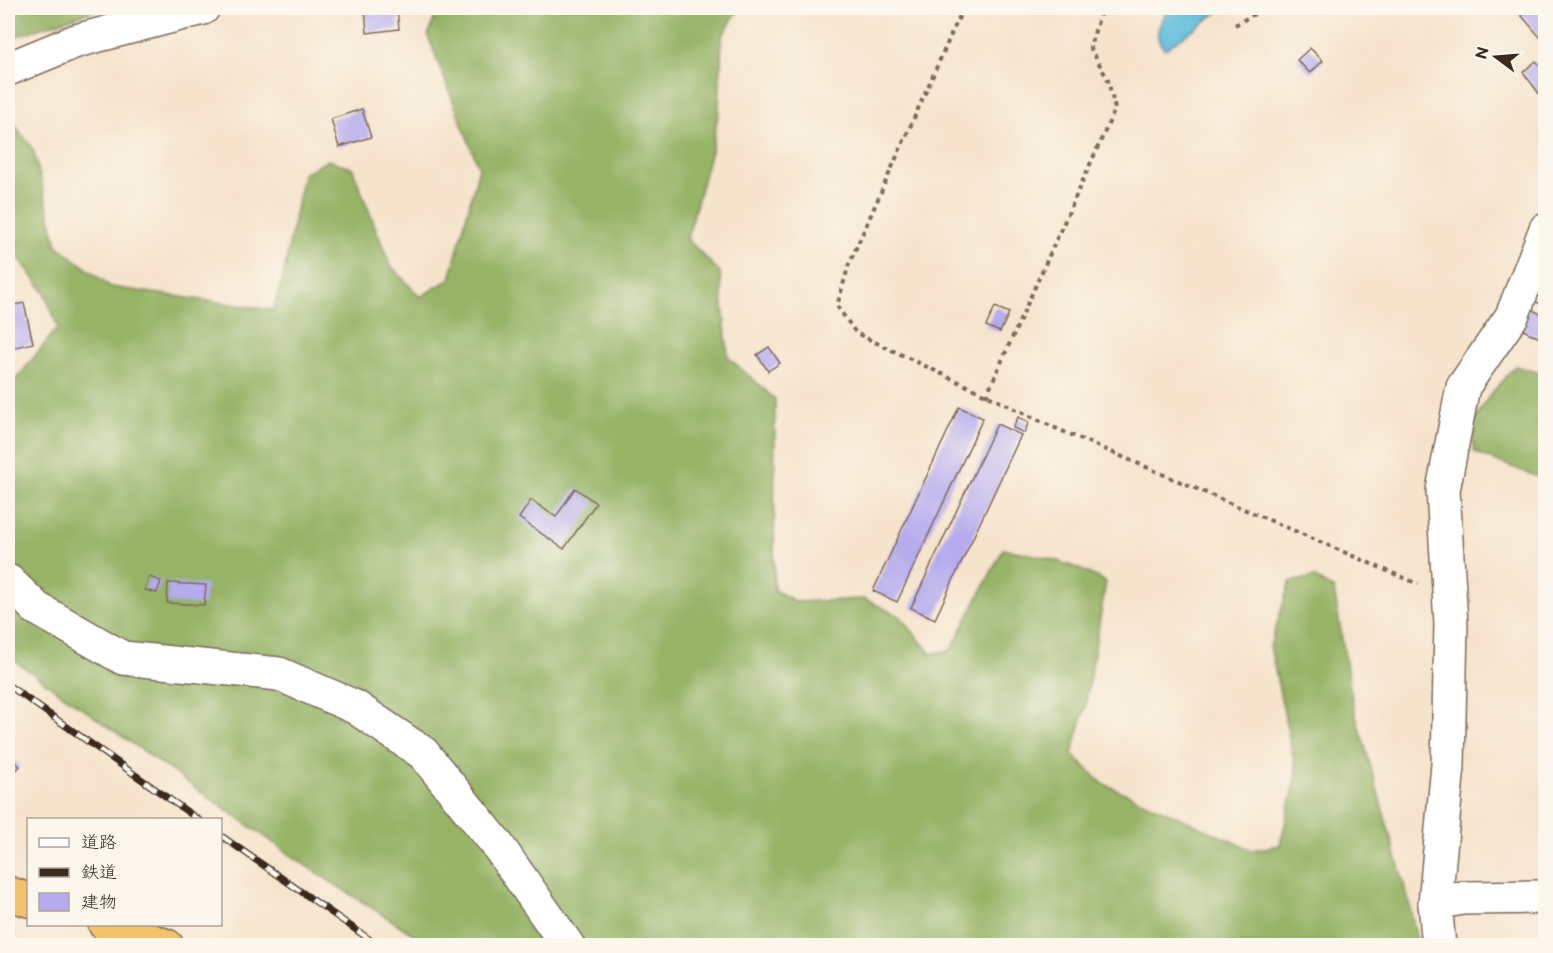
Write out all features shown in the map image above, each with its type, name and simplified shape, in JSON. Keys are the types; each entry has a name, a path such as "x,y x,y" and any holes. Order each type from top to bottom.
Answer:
{"highway":[{"path":"8,893 27,900"},
{"path":"111,926 167,945"}],"street":[{"path":"8,69 76,42 203,8"},
{"path":"1439,945 1435,903 1449,733 1449,597 1443,490 1463,387 1512,316 1545,229"},
{"path":"8,581 36,608 123,658 279,674 355,706 423,753 496,843 567,945"},
{"path":"1435,903 1462,898 1545,897"}],"path":[{"path":"963,8 849,264 837,306 856,333 1064,432 1449,597"},
{"path":"986,396 1115,110 1108,80 1090,47 1102,8"},
{"path":"1235,25 1265,8"}],"green space":[{"path":"8,8 102,8 8,39"},
{"path":"438,8 739,8 722,37 719,110 712,147 687,239 720,272 728,357 775,399 774,590 796,602 865,599 900,616 931,654 951,650 1003,549 1056,561 1106,582 1085,708 1072,754 1102,783 1252,850 1280,845 1297,775 1270,646 1290,582 1314,577 1334,590 1353,705 1408,898 1418,945 430,945 312,870 8,656 8,390 58,327 44,292 8,243 8,121 11,120 33,149 57,245 111,287 273,310 283,277 303,174 328,160 352,167 390,265 420,297 450,279 479,168 428,36"},
{"path":"1515,366 1545,374 1545,480 1474,452 1472,424 1489,396"}],"water":[{"path":"1168,8 1224,8 1165,49 1158,39 1158,29"}],"building":[{"path":"365,8 397,8 399,29 367,33"},
{"path":"1515,8 1543,8 1546,10 1546,44"},
{"path":"1310,48 1323,61 1310,73 1297,60"},
{"path":"1536,61 1546,73 1546,91 1540,95 1523,72"},
{"path":"362,109 371,137 339,147 331,119"},
{"path":"1543,281 1546,282 1546,307 1533,300"},
{"path":"24,303 33,343 8,349 8,306"},
{"path":"995,307 1009,313 1000,332 986,326"},
{"path":"1529,308 1546,317 1546,341 1519,328"},
{"path":"769,347 780,363 768,371 757,355"},
{"path":"959,407 983,418 897,602 873,591"},
{"path":"1018,417 1029,422 1024,433 1013,428"},
{"path":"997,424 1021,435 935,619 911,608"},
{"path":"575,488 596,503 564,549 519,518 531,500 556,517"},
{"path":"149,577 161,581 157,593 145,590"},
{"path":"168,583 206,585 204,605 167,603"},
{"path":"8,756 20,766 12,775 8,771"}],"railway":[{"path":"8,685 196,818"},
{"path":"222,836 379,946"}]}
